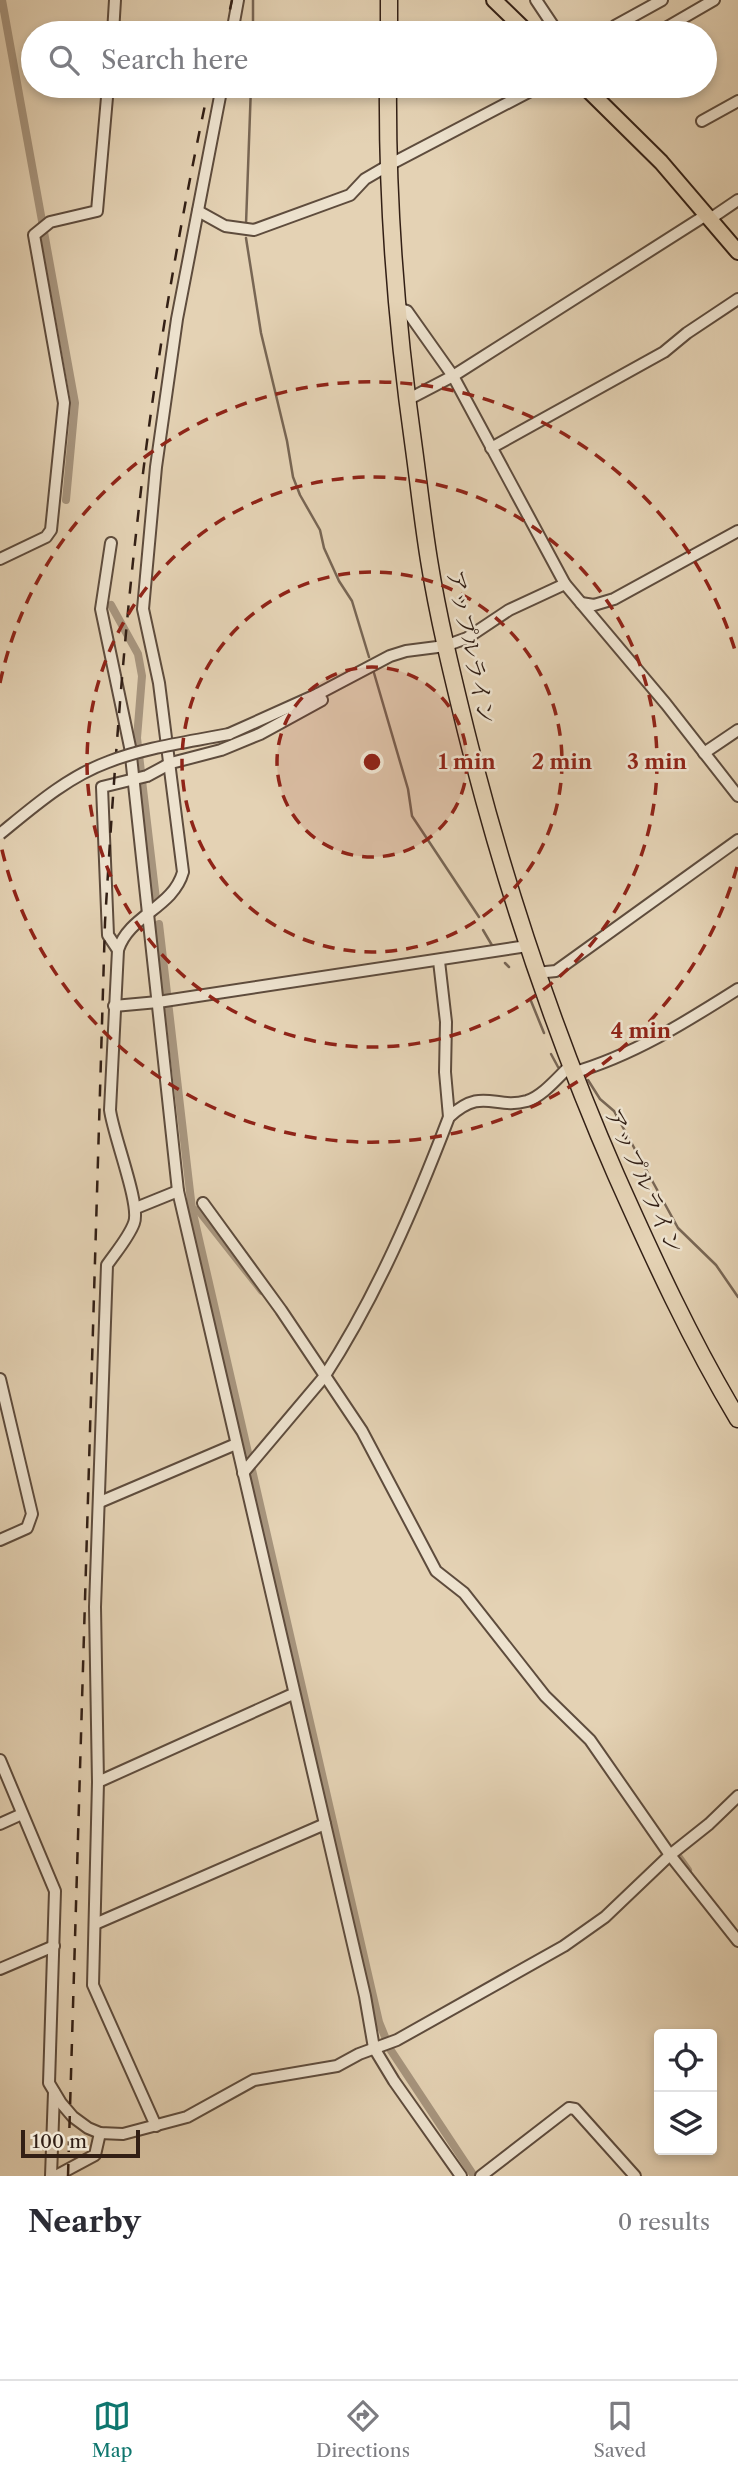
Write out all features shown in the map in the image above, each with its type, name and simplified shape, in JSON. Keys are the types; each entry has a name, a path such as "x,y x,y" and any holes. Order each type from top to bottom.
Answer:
{"highway":[{"path":"388,21 389,0"},
{"name":"アップルライン","path":"388,98 397,308 407,400 429,559 445,646 485,806 527,946 571,1069 660,1275 738,1419"}],"main road":[{"path":"494,0 516,21"},
{"path":"596,98 661,162 738,252"}],"street":[{"path":"114,21 116,0"},
{"path":"235,21 239,0"},
{"path":"536,0 550,21"},
{"path":"624,21 662,0"},
{"path":"678,21 714,0"},
{"path":"0,559 46,537 51,530 64,403 34,234 50,222 97,211 107,98"},
{"path":"156,2126 93,1985 99,1782 95,1607 107,1265 135,1222 136,1208 110,1110 118,950 122,937 177,888 183,872 171,763 155,657 143,609 156,467 177,319 220,98"},
{"path":"198,211 225,226 254,230 350,195 365,179 389,165 517,98"},
{"path":"702,121 738,101"},
{"path":"407,400 453,376 738,200"},
{"path":"491,448 664,352 738,299"},
{"path":"397,308 407,311 453,376 565,584 666,704 738,796"},
{"path":"581,603 594,605 614,599 738,531"},
{"path":"111,543 102,609 130,747 139,777 149,913 165,1001 178,1191 236,1444 248,1468 293,1695 365,1996 394,2081 461,2176"},
{"path":"0,834 60,787 106,762 229,734 318,694 390,656 445,646 467,638 509,610 565,584"},
{"path":"118,950 108,935 102,787 139,777 171,763 221,750 260,734 322,700 318,694"},
{"path":"704,753 738,730"},
{"path":"537,973 556,971 738,840"},
{"path":"114,1006 165,1001 527,946"},
{"path":"248,1468 324,1377 370,1297 423,1185 449,1116 445,1072 446,1022 439,961"},
{"path":"449,1116 458,1108 476,1100 527,1101 571,1069 591,1068 678,1028 738,989"},
{"path":"136,1208 178,1191"},
{"path":"203,1203 281,1310 362,1431 436,1571 464,1593 545,1696 590,1740 670,1855 738,1941"},
{"path":"0,1379 32,1514 27,1528 0,1540"},
{"path":"100,1502 236,1444"},
{"path":"99,1782 293,1695"},
{"path":"0,1760 55,1891 49,2083 73,2117 100,2133 123,2134 187,2118 254,2080 323,2070 383,2045 564,1946 605,1917 670,1855 709,1824 738,1796"},
{"path":"0,1825 22,1814"},
{"path":"95,1924 325,1824"},
{"path":"0,1969 54,1946"},
{"path":"54,2092 54,2176 95,2155 100,2133"},
{"path":"481,2176 569,2108 575,2109 635,2176"}],"waterway":[{"path":"2,0 75,403 66,500"},
{"path":"253,0 253,21"},
{"path":"246,224 251,98"},
{"path":"246,238 261,333 293,477 320,530 324,548 339,581 352,601 369,657"},
{"path":"111,605 138,654 142,676 137,738 156,899"},
{"path":"374,673 408,789 412,816 479,917"},
{"path":"159,924 192,1209 379,2022 390,2049 474,2176"},
{"path":"483,930 493,947"},
{"path":"505,963 509,967"},
{"path":"531,1001 544,1033"},
{"path":"551,1054 558,1067"},
{"path":"588,1080 600,1099 614,1111 678,1228 716,1265 738,1297"},
{"path":"192,1209 199,1211 262,1291"},
{"path":"678,1856 688,1870"}],"railway":[{"path":"228,21 232,0"},
{"path":"68,2176 105,922 111,822 127,624 151,415 177,250 207,98"}]}
